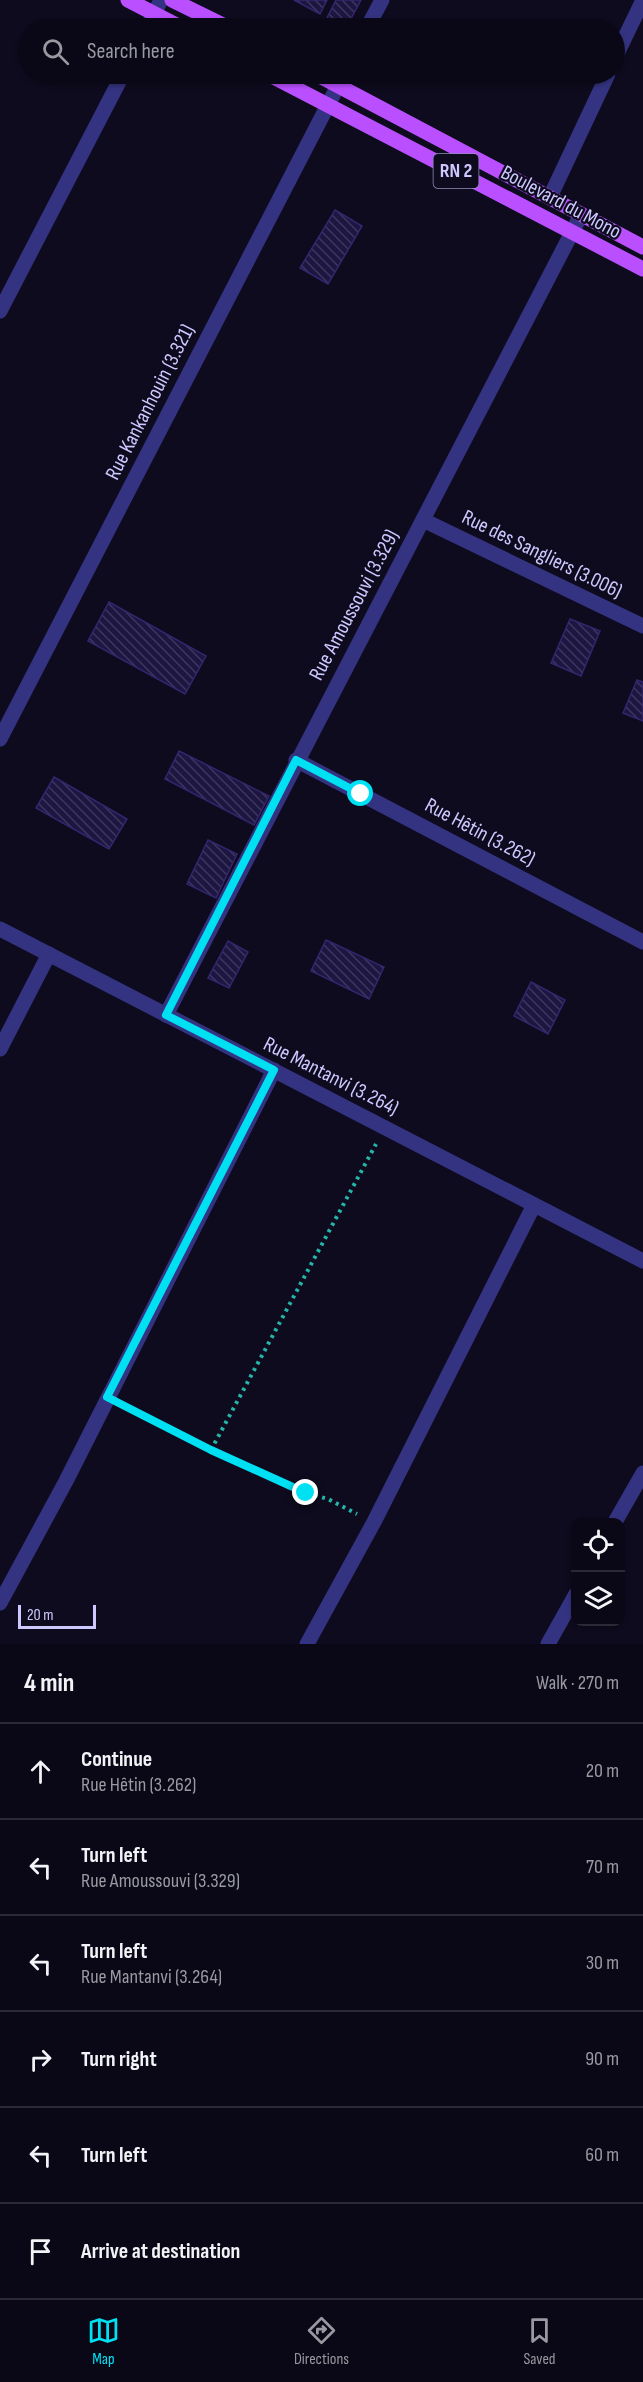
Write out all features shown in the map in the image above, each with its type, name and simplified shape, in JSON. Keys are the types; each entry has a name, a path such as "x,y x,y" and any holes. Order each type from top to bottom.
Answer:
{"main road":[{"path":"128,0 162,18"},
{"path":"172,0 209,18"},
{"name":"Boulevard du Mono","path":"288,84 643,269"},
{"name":"Boulevard du Mono","path":"349,84 581,215 643,247"}],"street":[{"path":"152,18 161,0"},
{"path":"372,18 382,0"},
{"path":"625,39 643,0"},
{"path":"0,311 118,84"},
{"name":"Rue Kankanhouin (3.321)","path":"0,739 338,84"},
{"path":"550,197 603,84"},
{"name":"Rue Amoussouvi (3.329)","path":"166,1015 296,760 581,215"},
{"name":"Rue des Sangliers (3.006)","path":"423,520 643,626"},
{"name":"Rue Hêtin (3.262)","path":"296,760 643,942"},
{"name":"Rue Mantanvi (3.264)","path":"0,929 643,1261"},
{"path":"0,1049 49,954"},
{"path":"0,1603 66,1481 274,1070"},
{"path":"307,1644 374,1522 534,1205"},
{"path":"617,1518 643,1473"},
{"path":"548,1644 571,1603"}],"path":[{"path":"211,1450 385,1128"},
{"path":"107,1397 211,1450 271,1478 328,1499 374,1522"}],"building":[{"path":"294,0 327,0 320,14"},
{"path":"336,0 361,0 351,18 327,18"},
{"path":"335,210 362,226 328,284 300,268"},
{"path":"109,602 206,656 185,694 88,641"},
{"path":"570,619 600,631 581,676 551,663"},
{"path":"637,680 643,682 643,721 623,713"},
{"path":"179,751 269,796 254,825 165,779"},
{"path":"54,777 127,819 109,849 36,808"},
{"path":"208,840 237,854 216,898 187,884"},
{"path":"326,940 384,967 369,999 311,971"},
{"path":"228,941 248,952 229,988 208,978"},
{"path":"531,982 565,1000 548,1034 514,1016"}],"route":[{"path":"306,1493 211,1450 107,1397 248,1125 274,1070 166,1015 296,760 361,794"}]}
